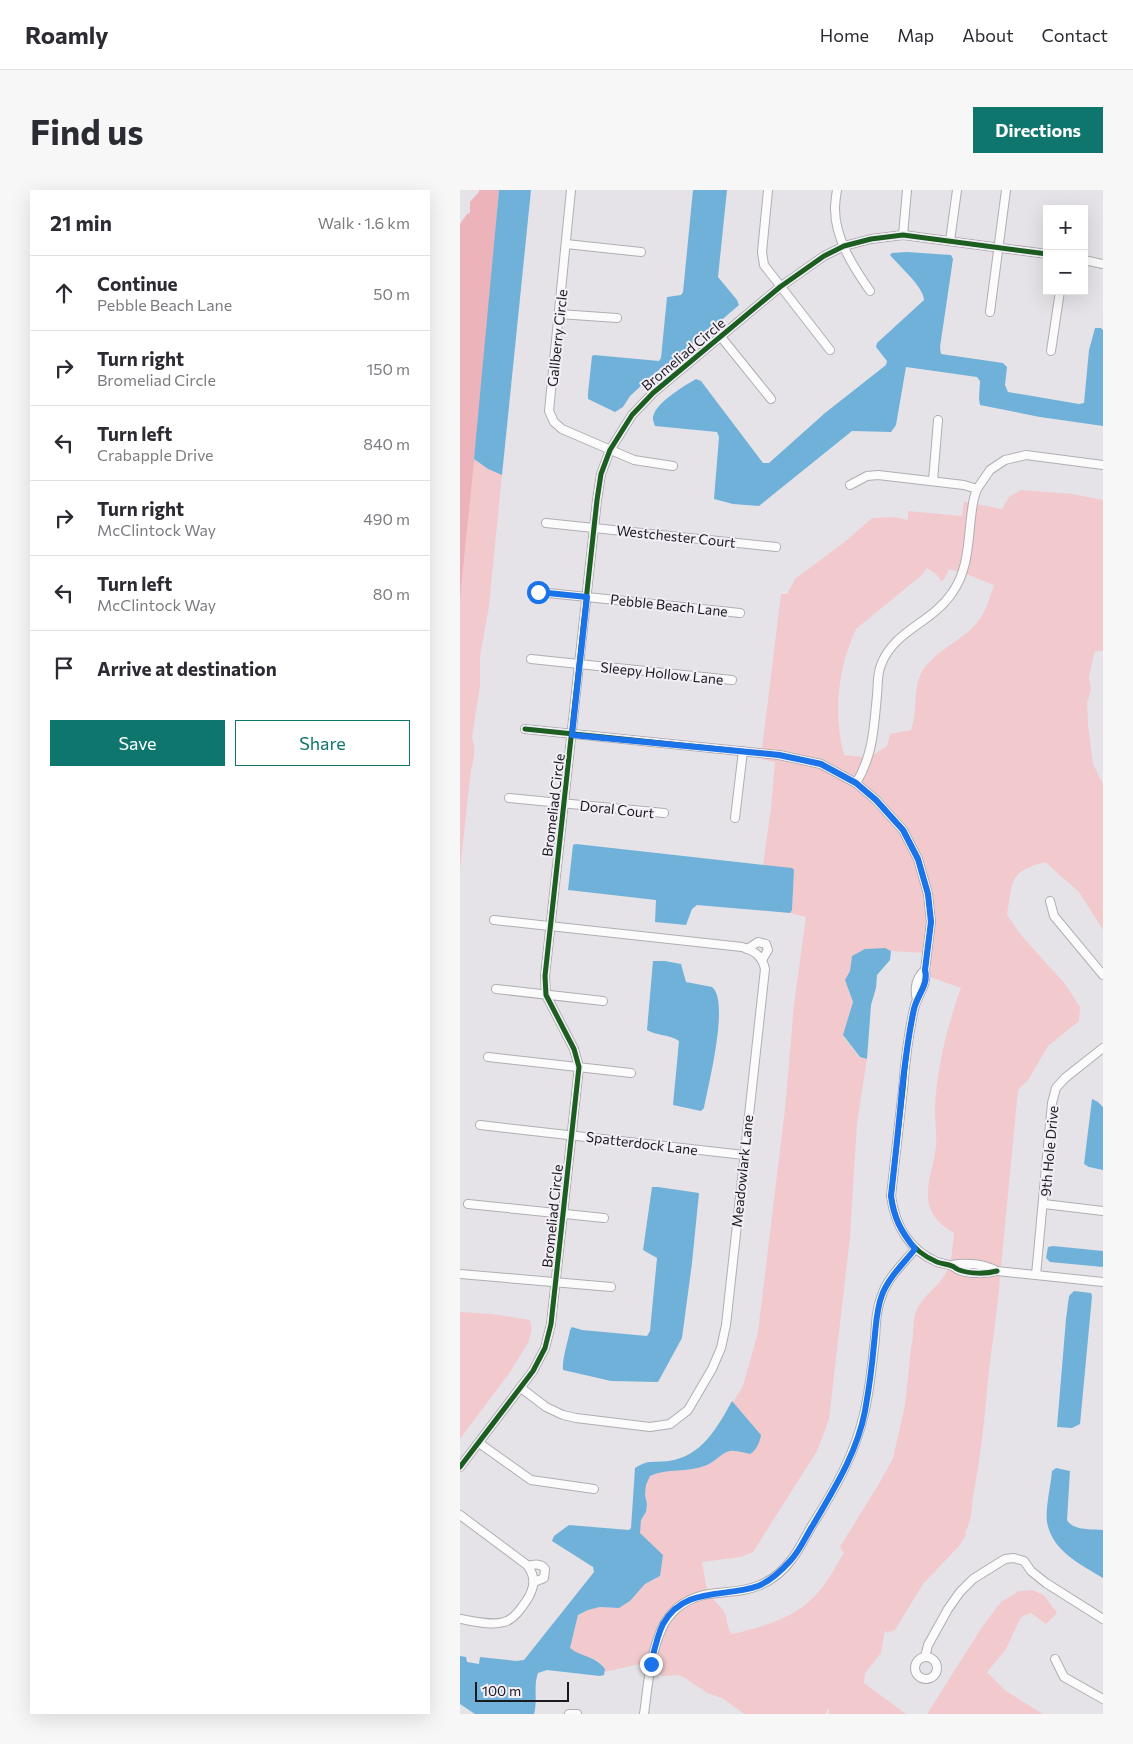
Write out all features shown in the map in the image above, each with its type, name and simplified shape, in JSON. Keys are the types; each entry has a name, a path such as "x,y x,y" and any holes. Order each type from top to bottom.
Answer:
{"street":[{"name":"Gallberry Circle","path":"571,190 549,411 554,422 562,429 634,460 673,466"},
{"path":"768,190 762,252 764,265 830,350"},
{"path":"837,190 835,210 837,226 844,246 856,270 870,291"},
{"path":"903,235 907,190"},
{"path":"950,241 957,190"},
{"path":"990,312 1006,190"},
{"name":"Bromeliad Circle","path":"460,1467 521,1388 537,1364 548,1339 557,1282 579,1067 574,1049 546,994 545,976 565,804 596,500 601,474 610,450 632,415 653,393 780,287 824,256 844,246 871,239 903,235 1043,253"},
{"path":"566,244 641,252"},
{"path":"1088,261 1103,264"},
{"path":"1050,351 1059,295"},
{"path":"559,314 617,318"},
{"path":"721,337 771,399"},
{"path":"933,481 938,420"},
{"path":"856,783 869,758 873,740 880,667 888,648 938,609 955,589 964,570 972,506 977,489 990,470 1006,460 1026,455 1103,466"},
{"path":"850,485 872,475 964,485 977,489"},
{"name":"Westchester Court","path":"546,523 776,547"},
{"name":"Pebble Beach Lane","path":"538,592 740,613"},
{"name":"Sleepy Hollow Lane","path":"531,659 732,680"},
{"path":"525,729 779,755 821,764 856,783 876,800 903,830 918,859 928,894 931,922 925,970 926,976 922,993 917,1000 907,1046 891,1196 893,1214 902,1232 915,1249 937,1262 952,1266 961,1263 988,1266 997,1270 1103,1282"},
{"path":"735,818 743,751"},
{"name":"Doral Court","path":"509,798 664,813"},
{"path":"1050,901 1054,916 1103,975"},
{"path":"494,920 747,949 756,953 762,960"},
{"name":"Meadowlark Lane","path":"521,1388 546,1407 563,1415 650,1427 670,1424 683,1416 712,1369 724,1337 765,978 765,966 762,960 768,950 766,944 758,942 747,949"},
{"path":"496,989 603,1001"},
{"name":"9th Hole Drive","path":"1036,1275 1052,1103 1056,1088 1065,1078 1103,1049"},
{"path":"488,1057 631,1073"},
{"name":"Spatterdock Lane","path":"480,1125 744,1155"},
{"path":"468,1204 604,1218"},
{"path":"1044,1204 1103,1212"},
{"path":"644,1714 654,1650 663,1625 670,1614 684,1603 703,1594 737,1591 759,1585 777,1574 792,1559 830,1496 857,1440 864,1413 871,1371 877,1311 882,1295 888,1283 915,1249"},
{"path":"460,1274 611,1288"},
{"path":"479,1443 531,1480 594,1489"},
{"path":"460,1515 528,1566 534,1582 526,1602 513,1618 496,1623 460,1619"},
{"path":"925,1657 928,1645 960,1592 973,1579 1006,1559 1014,1558 1024,1561 1031,1571 1046,1583 1103,1619"},
{"path":"528,1566 537,1564 544,1566 544,1578 534,1582"},
{"path":"1055,1659 1064,1677 1103,1699"},
{"path":"569,1714 577,1714"}],"shaded area":[{"path":"479,190 499,190 460,600 460,224 467,214 470,213 470,202"},
{"path":"474,459 488,469 502,475 489,606 480,656 480,686 472,737 474,754 460,869 460,600"},
{"path":"1021,490 1072,494 1103,500 1103,651 1095,651 1094,654 1089,677 1091,689 1087,701 1093,764 1103,784 1103,930 1079,892 1045,862 1024,870 1014,880 1007,915 1021,935 1065,984 1080,1007 1079,1021 1048,1046 1028,1080 1018,1090 1001,1267 988,1262 961,1259 951,1261 954,1233 938,1220 931,1210 928,1186 936,1145 935,1111 940,1064 951,1018 961,988 930,977 928,969 934,922 921,858 860,782 867,771 873,755 887,746 890,734 911,730 915,714 918,681 925,667 937,655 970,630 979,620 987,605 994,585 966,574 970,559 976,504 1002,509 1009,497"},
{"path":"964,501 969,503 963,558 959,572 949,569 942,582 936,574 927,568 923,574 856,629 850,644 841,675 838,707 844,755 866,757 855,778 822,761 762,749 781,594 787,594 795,579 846,541 872,518 894,517 908,520 908,511 962,516"},
{"path":"761,757 784,759 821,768 843,779 882,811 910,851 919,874 925,898 927,923 925,953 891,951 884,948 852,956 850,971 845,980 853,1002 843,1036 859,1057 867,1059 857,1123 850,1237 829,1419 817,1451 753,1552 740,1557 702,1562 708,1590 687,1597 668,1612 658,1628 648,1662 605,1672 598,1661 577,1654 570,1648 578,1615 600,1607 619,1608 630,1601 645,1584 660,1576 639,1533 641,1520 646,1512 646,1485 650,1476 710,1464 730,1451 750,1454 748,1421 733,1402 743,1386 758,1332 785,1109 794,1005 806,917 790,913 792,910 794,870 763,865 775,762 761,759"},
{"path":"948,1268 980,1276 1000,1275 998,1299 979,1461 971,1517 965,1532 966,1535 959,1546 923,1584 895,1630 887,1633 885,1630 881,1653 865,1673 864,1683 906,1714 829,1714 829,1708 825,1714 744,1714 724,1699 707,1693 679,1675 662,1676 657,1673 654,1667 665,1631 678,1613 698,1600 712,1597 725,1613 732,1634 757,1628 781,1619 803,1607 824,1585 844,1553 840,1547 893,1458 905,1405 915,1314 920,1303 942,1279"},
{"path":"460,1312 492,1314 530,1320 532,1329 528,1343 508,1375 460,1439"},
{"path":"1032,1590 1044,1595 1057,1613 1046,1624 1031,1613 1021,1617 1006,1649 987,1672 1006,1691 1043,1714 927,1714 982,1627 1001,1602 1019,1591"}],"water":[{"path":"499,190 531,190 502,475 488,469 474,459"},
{"path":"693,190 727,190 718,277 739,305 696,342 656,372 630,396 623,407 615,412 588,399 592,356 659,361 661,358 667,297 681,295 683,292"},
{"path":"907,252 951,255 953,259 940,347 941,354 1003,363 1007,367 1005,385 1008,392 1079,404 1084,403 1089,350 1095,328 1101,328 1103,330 1103,426 1040,417 980,405 980,381 977,377 906,367 896,425 891,432 852,431 759,506 733,504 714,499 719,437 717,432 655,426 653,417 657,409 672,394 696,379 701,381 763,463 769,463 825,413 886,365 887,361 876,347 877,343 924,300 916,283 890,255 892,253"},
{"path":"573,845 792,868 794,870 792,910 790,913 697,905 692,909 686,925 655,922 656,900 568,890"},
{"path":"885,948 891,951 890,960 877,975 876,988 871,1005 867,1059 860,1057 843,1035 853,1002 845,980 850,971 852,956 865,949"},
{"path":"653,961 681,964 686,982 712,987 717,995 719,1009 716,1044 704,1108 701,1111 673,1105 679,1041 647,1030"},
{"path":"1092,1099 1103,1107 1103,1170 1084,1164"},
{"path":"652,1187 699,1193 682,1338 658,1382 611,1381 563,1370 564,1355 572,1327 582,1330 647,1336 650,1331 657,1258 643,1250"},
{"path":"1048,1247 1103,1251 1103,1267 1050,1262 1046,1258"},
{"path":"1074,1291 1091,1293 1092,1296 1080,1424 1072,1428 1057,1427 1066,1319 1069,1296"},
{"path":"732,1401 761,1435 756,1449 750,1454 730,1451 710,1464 650,1476 646,1485 646,1512 641,1520 640,1533 663,1555 660,1576 645,1584 630,1601 619,1608 600,1607 578,1615 570,1648 597,1661 605,1669 604,1675 547,1670 538,1673 534,1714 475,1714 460,1704 460,1656 466,1657 467,1662 479,1664 480,1657 516,1661 524,1660 594,1572 593,1567 552,1541 554,1536 569,1525 629,1530 631,1528 635,1468 648,1462 669,1461 691,1453 714,1431"},
{"path":"1056,1468 1070,1471 1067,1520 1070,1524 1078,1528 1103,1530 1103,1578 1068,1556 1050,1532 1047,1522 1047,1504 1052,1471"}],"cycle path":[{"path":"460,1467 533,1371 545,1348 551,1324 579,1067 574,1049 546,995 545,976 597,500 601,474 610,450 632,415 653,393 780,287 824,256 844,246 871,239 903,235 1043,253"},
{"path":"525,729 779,755 821,764 856,783 876,800 903,830 918,859 928,894 931,922 926,975 914,1009 907,1049 891,1196 893,1207 905,1235 927,1257 950,1265 958,1270 983,1273 997,1271"}],"route":[{"path":"538,592 587,597 572,735 779,755 821,764 856,783 876,800 903,830 918,859 928,894 931,922 925,970 926,976 922,993 914,1009 907,1046 891,1196 893,1214 902,1232 915,1249 888,1283 877,1311 871,1371 857,1440 830,1496 792,1559 777,1574 759,1585 737,1591 703,1594 684,1603 670,1614 663,1625 656,1642 651,1664"}]}
